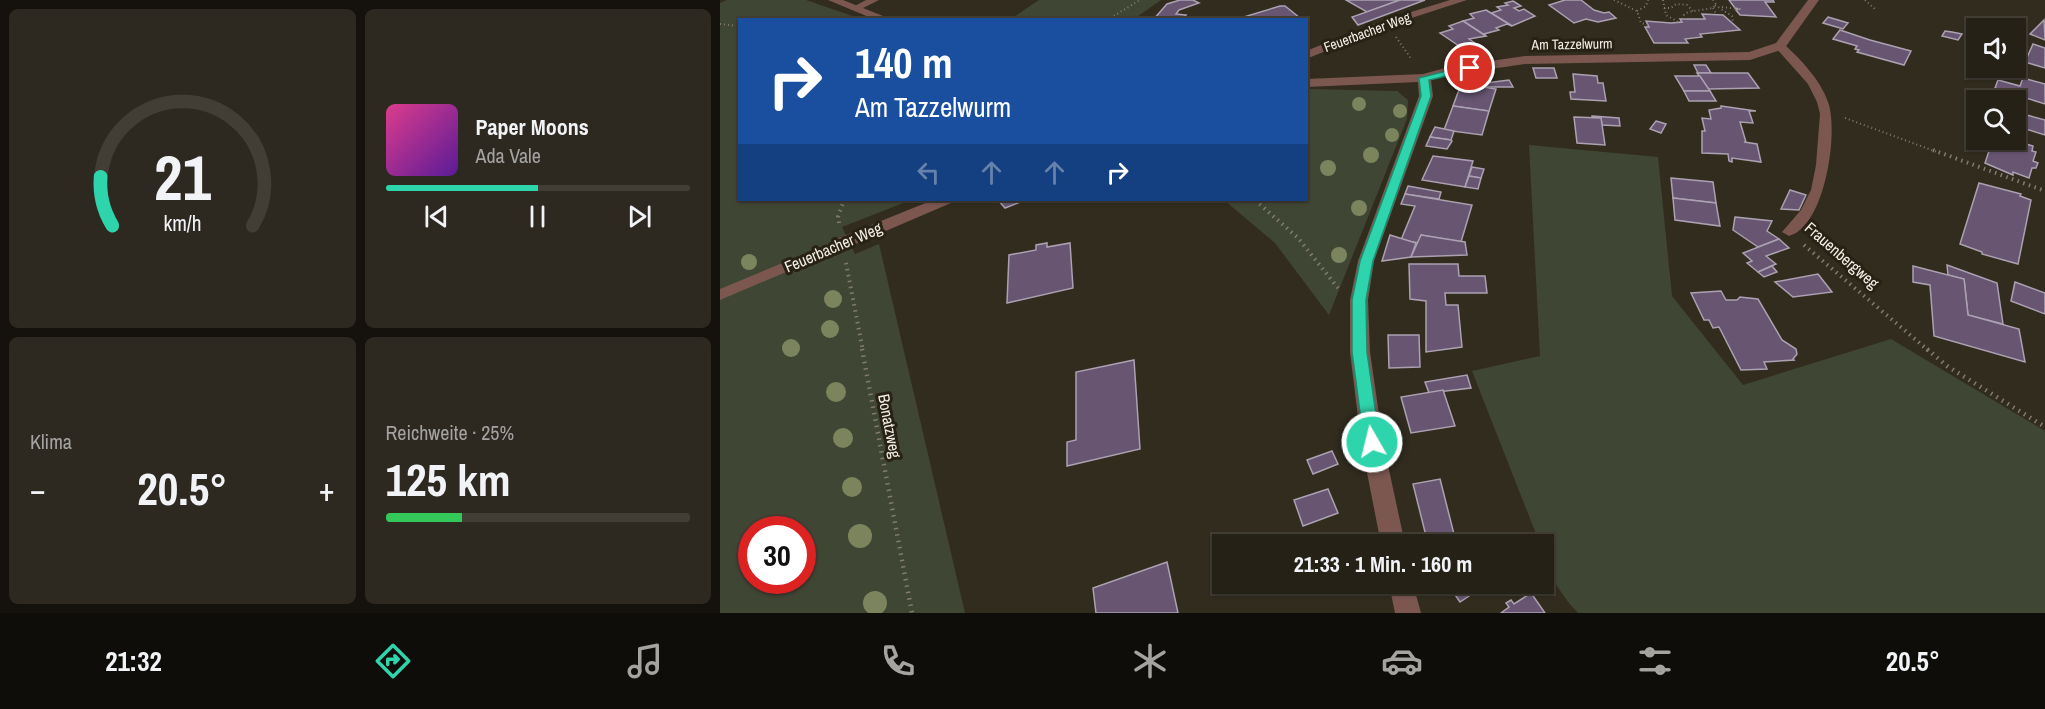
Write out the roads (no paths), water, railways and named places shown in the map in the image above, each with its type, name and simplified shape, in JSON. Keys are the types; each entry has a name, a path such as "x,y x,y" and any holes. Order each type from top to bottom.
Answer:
{"street":[{"path":"833,0 883,18"},
{"name":"Feuerbacher Weg","path":"1308,54 1386,23 1462,0"},
{"path":"1780,46 1814,0"},
{"name":"Am Tazzelwurm","path":"1308,83 1424,78 1449,71 1526,60 1750,56 1780,46"},
{"path":"1391,534 1369,420 1359,352 1359,300 1366,261 1426,96 1424,78"},
{"name":"Feuerbacher Weg","path":"840,244 944,201"},
{"path":"1403,594 1408,613"}],"lane":[{"path":"856,8 874,0"},
{"name":"Frauenbergweg","path":"1780,46 1802,70 1819,95 1825,111 1824,163 1817,194 1803,219 1789,232"},
{"name":"Feuerbacher Weg","path":"720,295 840,244"}]}
